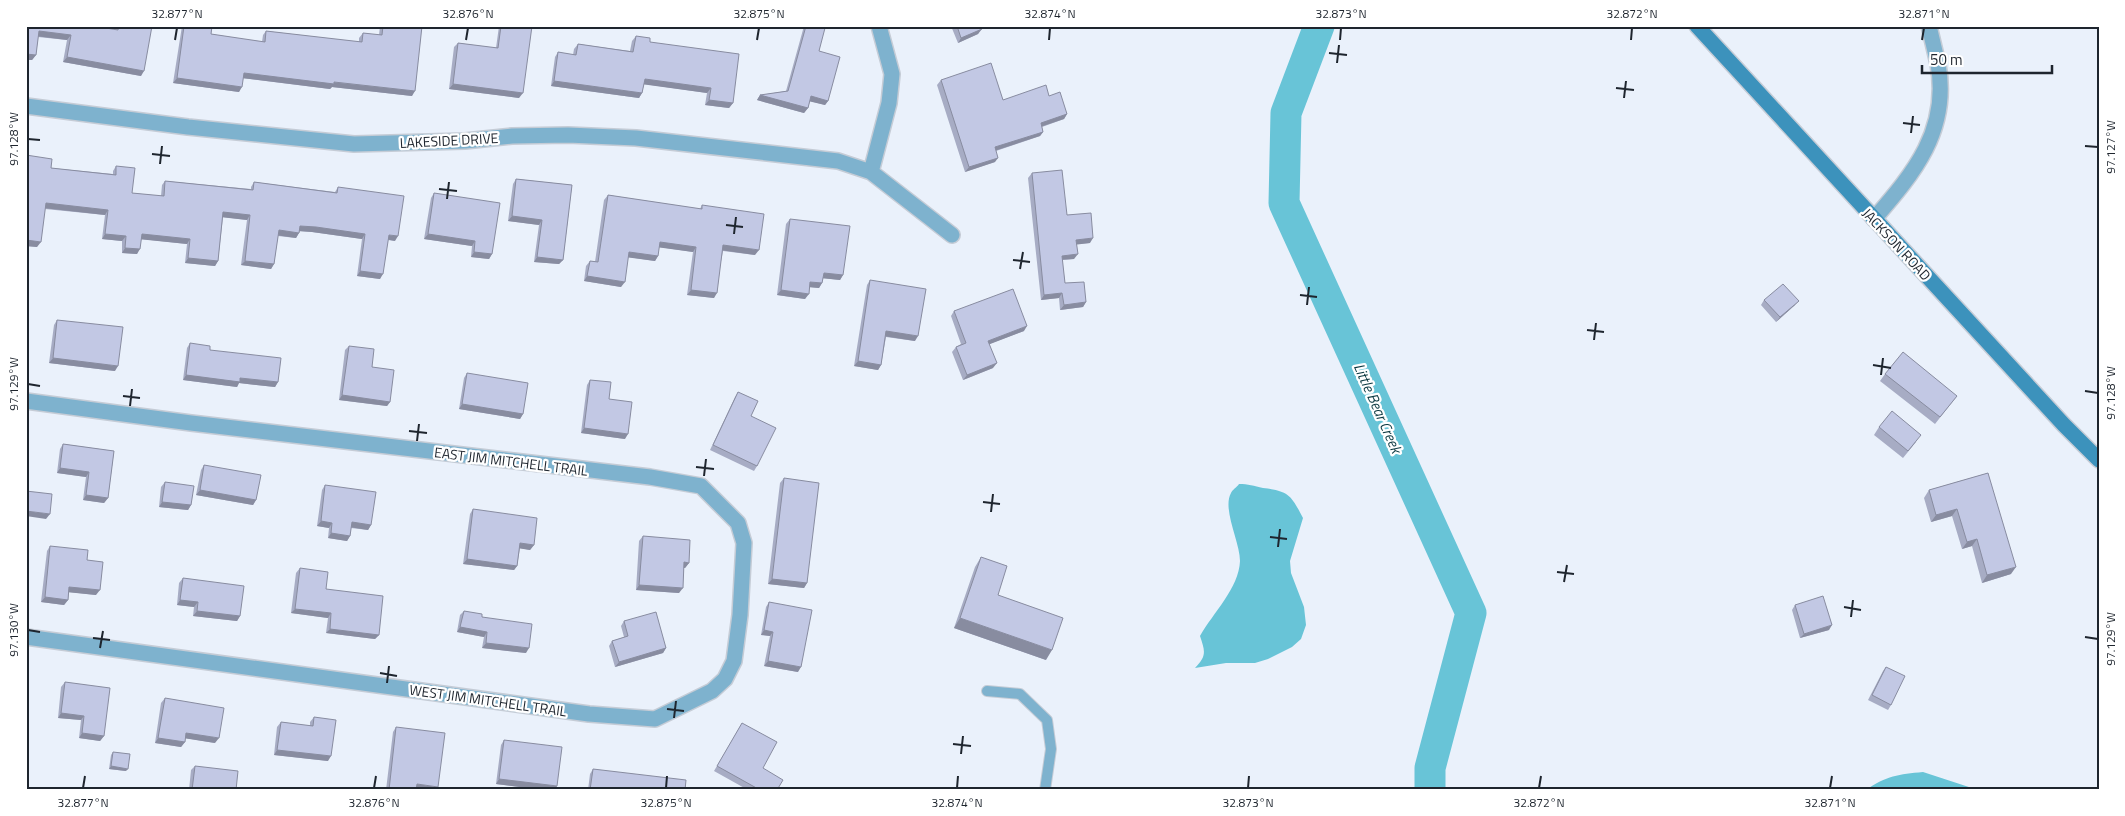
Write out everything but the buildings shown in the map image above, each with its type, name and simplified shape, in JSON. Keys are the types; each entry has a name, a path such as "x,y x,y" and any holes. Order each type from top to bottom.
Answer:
{"main road":[{"name":"JACKSON ROAD","path":"1697,26 2064,425 2099,460"}],"street":[{"path":"871,172 889,103 892,74 879,26"},
{"path":"1874,219 1907,181 1928,148 1939,94 1938,66 1929,26"},
{"name":"LAKESIDE DRIVE","path":"26,106 188,127 354,144 466,141 512,136 568,135 636,138 838,161 871,172 952,235"},
{"name":"EAST JIM MITCHELL TRAIL","path":"26,401 191,423 650,477 701,486 738,523 744,544 740,615"},
{"name":"WEST JIM MITCHELL TRAIL","path":"26,637 589,714 654,719 700,698 712,691 725,679 734,661 740,615"}],"lane":[{"path":"987,690 1020,694 1047,720 1052,750 1045,790"}],"water":[{"path":"1239,484 1272,489 1284,493 1292,499 1303,518 1290,561 1291,573 1304,607 1306,625 1301,639 1292,647 1268,659 1255,663 1226,663 1195,668 1202,660 1204,653 1200,636 1230,591 1239,571 1239,553 1230,517 1229,500 1232,491"},
{"path":"1923,772 1978,790 1866,790 1893,776"}],"waterway":[{"name":"Little Bear Creek","path":"1319,26 1286,113 1284,203 1471,613 1430,768 1430,790"}]}
